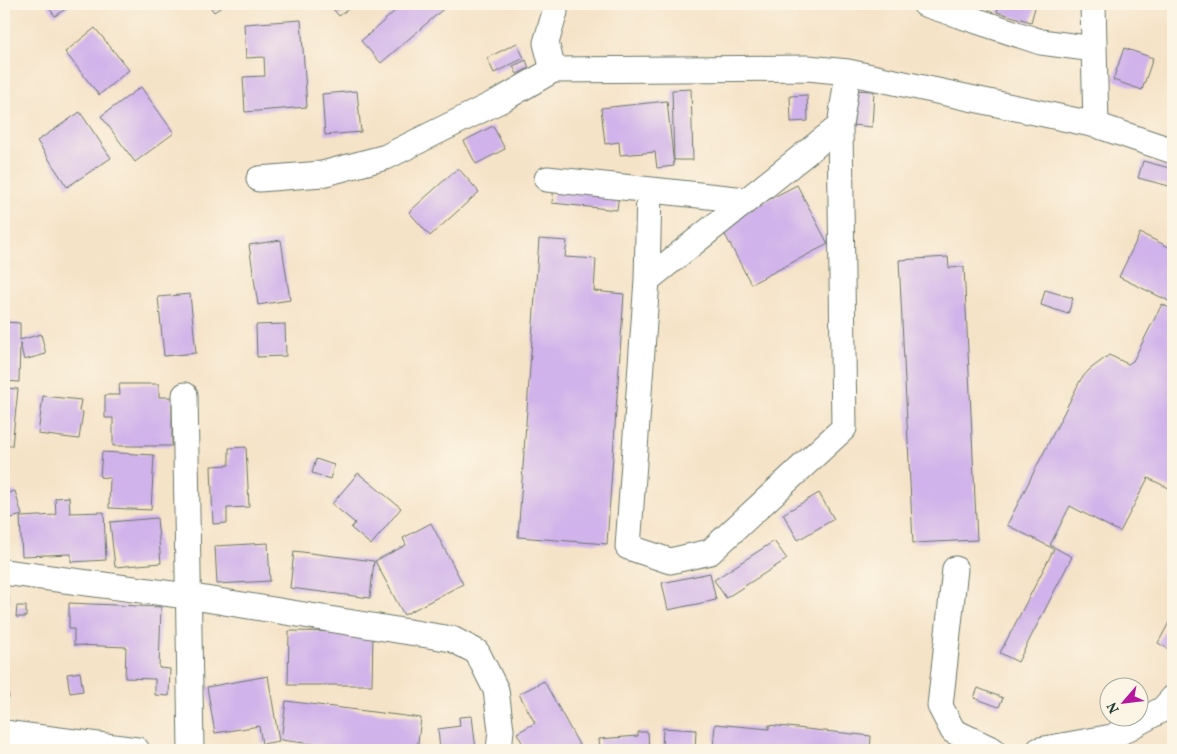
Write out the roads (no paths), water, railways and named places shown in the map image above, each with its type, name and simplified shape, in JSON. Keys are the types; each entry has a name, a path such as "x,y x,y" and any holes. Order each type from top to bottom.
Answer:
{"street":[{"path":"553,70 546,43 555,12 554,4"},
{"path":"925,4 1041,42 1094,49"},
{"path":"1093,4 1096,125"},
{"path":"260,180 322,174 386,157 503,99 553,70 808,68 848,72 1096,125 1173,151"},
{"path":"649,190 647,280 628,547 670,561 710,552 844,428 840,126 848,72"},
{"path":"647,280 840,126"},
{"path":"547,179 746,200"},
{"path":"186,395 190,750"},
{"path":"955,569 940,706 953,731 993,750"},
{"path":"4,572 187,596 452,639 477,652 496,690 500,730 499,750"},
{"path":"1039,750 1112,737 1163,709 1173,698"},
{"path":"4,733 137,750"}]}
